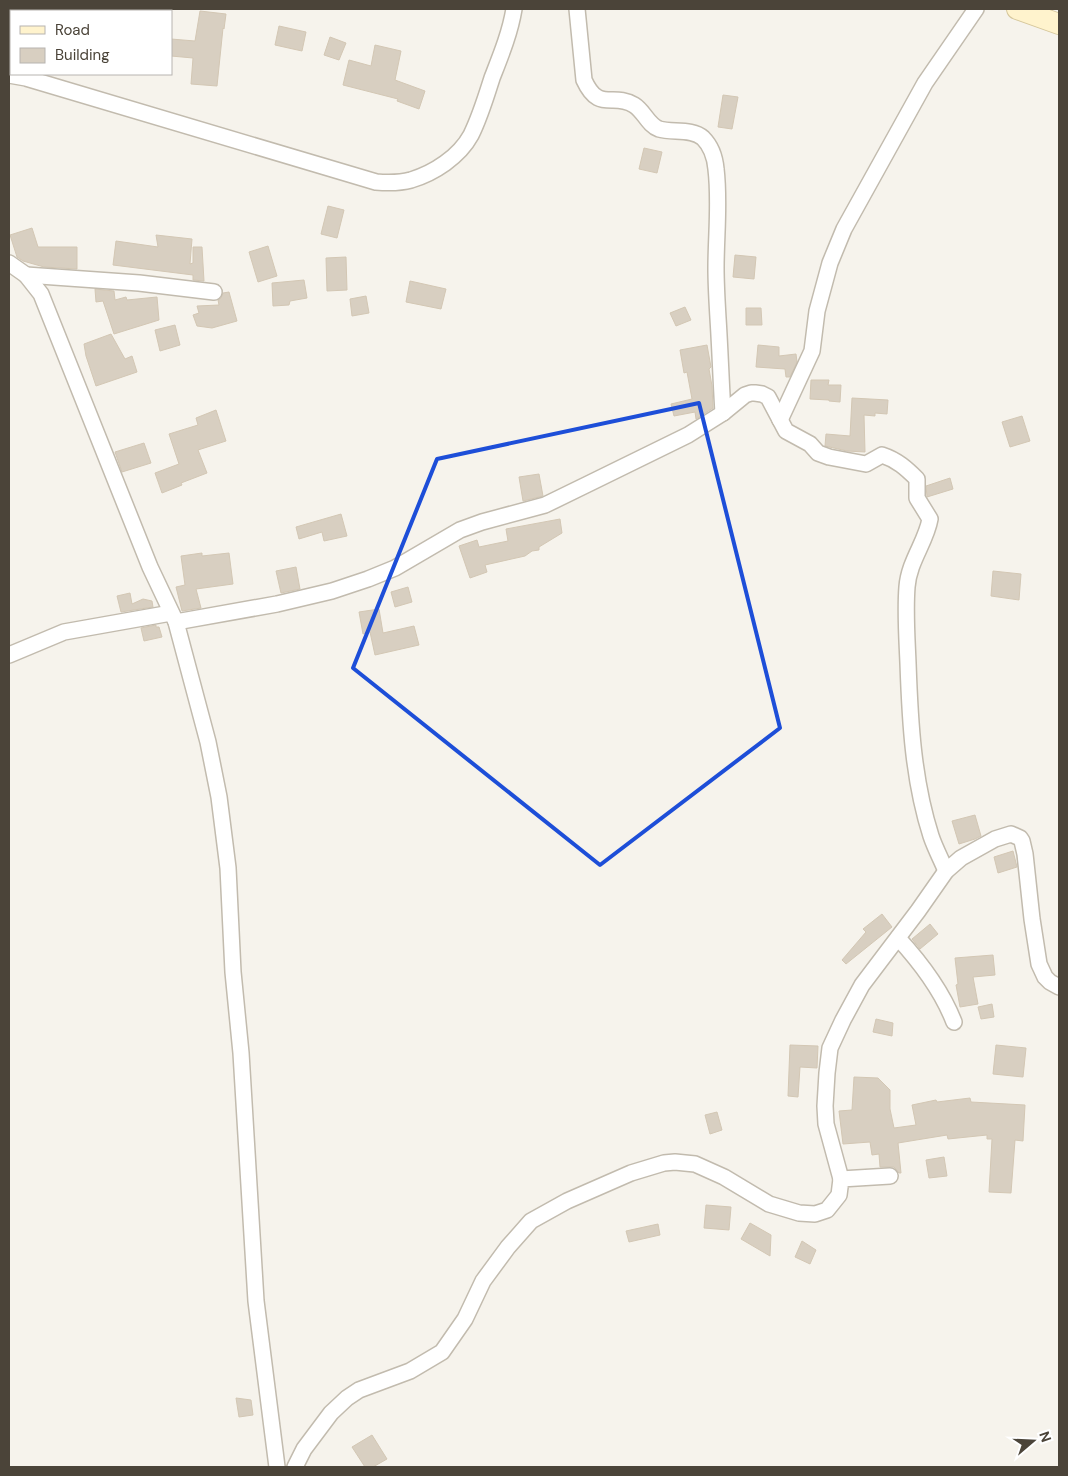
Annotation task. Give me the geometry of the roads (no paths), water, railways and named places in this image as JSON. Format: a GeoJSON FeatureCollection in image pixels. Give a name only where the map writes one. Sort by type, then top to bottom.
{"type":"FeatureCollection","features":[{"type":"Feature","properties":{"kind":"street"},"geometry":{"type":"LineString","coordinates":[[9,75],[26,78],[376,182],[393,183],[410,180],[432,171],[455,155],[470,137],[511,26],[514,9]]}},
{"type":"Feature","properties":{"kind":"street"},"geometry":{"type":"LineString","coordinates":[[577,9],[584,80],[594,96],[604,100],[622,101],[632,104],[658,128],[690,133],[702,137],[710,148],[716,170],[718,225],[716,269],[723,413]]}},
{"type":"Feature","properties":{"kind":"street"},"geometry":{"type":"LineString","coordinates":[[780,420],[812,351],[820,301],[830,264],[844,229],[925,83],[976,9]]}},
{"type":"Feature","properties":{"kind":"street"},"geometry":{"type":"LineString","coordinates":[[1017,9],[1053,18]]}},
{"type":"Feature","properties":{"kind":"street"},"geometry":{"type":"LineString","coordinates":[[9,263],[26,275],[41,294],[150,566],[173,617],[208,742],[219,797],[228,868],[233,972],[241,1053],[256,1301],[277,1467]]}},
{"type":"Feature","properties":{"kind":"street"},"geometry":{"type":"LineString","coordinates":[[26,275],[139,283],[214,292]]}},
{"type":"Feature","properties":{"kind":"street"},"geometry":{"type":"LineString","coordinates":[[9,656],[64,632],[277,604],[332,591],[368,579],[394,568],[460,530],[545,505],[688,435],[723,413],[744,396],[751,393],[762,394],[768,397],[786,431],[810,444],[818,453],[866,464],[882,455],[893,459],[905,467],[917,479],[917,498],[930,519],[914,558],[907,587],[911,726],[914,756],[931,837],[946,871]]}},
{"type":"Feature","properties":{"kind":"street"},"geometry":{"type":"LineString","coordinates":[[295,1467],[304,1449],[331,1413],[347,1398],[359,1390],[410,1371],[442,1352],[465,1319],[483,1282],[508,1247],[531,1221],[567,1201],[631,1173],[664,1163],[675,1162],[695,1164],[724,1177],[769,1204],[799,1213],[815,1214],[827,1210],[839,1195],[842,1179],[826,1124],[825,1106],[830,1048],[862,985],[946,871],[972,851],[995,839],[1011,834],[1022,841],[1039,964],[1050,982],[1059,987]]}},
{"type":"Feature","properties":{"kind":"street"},"geometry":{"type":"LineString","coordinates":[[898,938],[916,957],[942,996],[954,1022]]}},
{"type":"Feature","properties":{"kind":"street"},"geometry":{"type":"LineString","coordinates":[[842,1179],[890,1176]]}}]}
